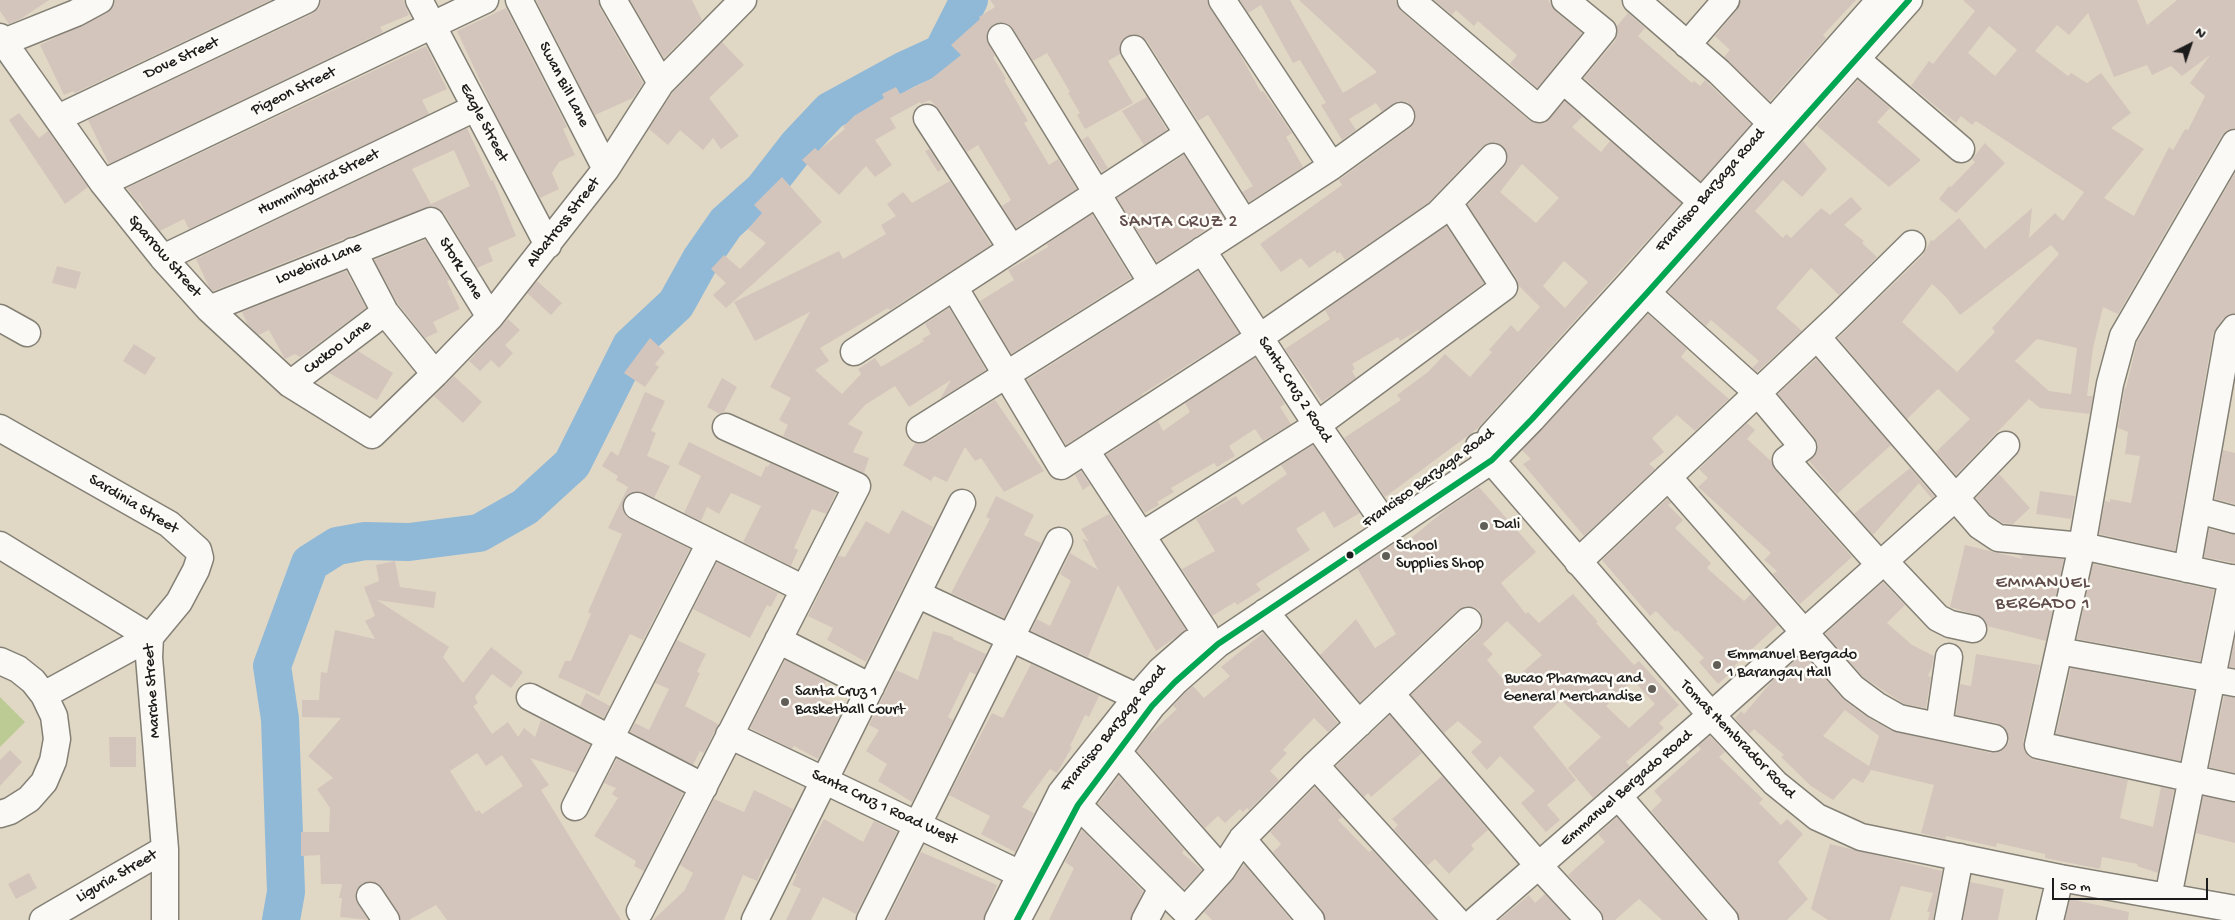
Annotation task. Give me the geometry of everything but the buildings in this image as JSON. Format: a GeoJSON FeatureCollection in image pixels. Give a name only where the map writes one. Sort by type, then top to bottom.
{"type":"FeatureCollection","features":[{"type":"Feature","properties":{"kind":"street"},"geometry":{"type":"LineString","coordinates":[[2,39],[71,7],[100,0]]}},
{"type":"Feature","properties":{"kind":"street","name":"Dove Street"},"geometry":{"type":"LineString","coordinates":[[58,118],[306,0]]}},
{"type":"Feature","properties":{"kind":"street","name":"Eagle Street"},"geometry":{"type":"LineString","coordinates":[[420,0],[548,245]]}},
{"type":"Feature","properties":{"kind":"street","name":"Pigeon Street"},"geometry":{"type":"LineString","coordinates":[[103,184],[486,0]]}},
{"type":"Feature","properties":{"kind":"street","name":"Swan Bill Lane"},"geometry":{"type":"LineString","coordinates":[[519,0],[606,169]]}},
{"type":"Feature","properties":{"kind":"street"},"geometry":{"type":"LineString","coordinates":[[613,0],[661,83]]}},
{"type":"Feature","properties":{"kind":"street","name":"Albatross Street"},"geometry":{"type":"LineString","coordinates":[[372,435],[435,374],[490,316],[548,245],[606,169],[661,83],[719,10],[743,0]]}},
{"type":"Feature","properties":{"kind":"street"},"geometry":{"type":"LineString","coordinates":[[1222,0],[1332,166]]}},
{"type":"Feature","properties":{"kind":"street"},"geometry":{"type":"LineString","coordinates":[[1411,0],[1539,109],[1603,31],[1579,5]]}},
{"type":"Feature","properties":{"kind":"street"},"geometry":{"type":"LineString","coordinates":[[1636,0],[1719,72],[1771,124]]}},
{"type":"Feature","properties":{"kind":"street"},"geometry":{"type":"LineString","coordinates":[[1687,45],[1726,0]]}},
{"type":"Feature","properties":{"kind":"street","name":"Francisco Barzaga Road"},"geometry":{"type":"LineString","coordinates":[[1486,453],[1499,428],[1880,0]]}},
{"type":"Feature","properties":{"kind":"street","name":"Francisco Barzaga Road"},"geometry":{"type":"LineString","coordinates":[[1017,920],[1029,878],[1061,793],[1160,671],[1205,632],[1384,522],[1486,453],[1532,419],[1909,0]]}},
{"type":"Feature","properties":{"kind":"street"},"geometry":{"type":"LineString","coordinates":[[1001,37],[1152,283]]}},
{"type":"Feature","properties":{"kind":"street","name":"Sparrow Street"},"geometry":{"type":"LineString","coordinates":[[2,39],[103,184],[163,258],[209,309],[290,384],[372,435]]}},
{"type":"Feature","properties":{"kind":"street"},"geometry":{"type":"LineString","coordinates":[[1134,49],[1244,222]]}},
{"type":"Feature","properties":{"kind":"street"},"geometry":{"type":"LineString","coordinates":[[1855,58],[1960,150]]}},
{"type":"Feature","properties":{"kind":"street"},"geometry":{"type":"LineString","coordinates":[[1563,80],[1701,202]]}},
{"type":"Feature","properties":{"kind":"street","name":"Hummingbird Street"},"geometry":{"type":"LineString","coordinates":[[163,258],[475,108]]}},
{"type":"Feature","properties":{"kind":"street"},"geometry":{"type":"LineString","coordinates":[[920,429],[1152,283],[1332,166],[1402,116]]}},
{"type":"Feature","properties":{"kind":"street"},"geometry":{"type":"LineString","coordinates":[[927,118],[1012,249]]}},
{"type":"Feature","properties":{"kind":"street"},"geometry":{"type":"LineString","coordinates":[[854,352],[1188,134]]}},
{"type":"Feature","properties":{"kind":"street"},"geometry":{"type":"LineString","coordinates":[[2235,143],[2123,336],[2110,384],[2082,546],[2038,745],[2235,788]]}},
{"type":"Feature","properties":{"kind":"street"},"geometry":{"type":"LineString","coordinates":[[954,287],[1061,466],[1260,338],[1438,214],[1493,157]]}},
{"type":"Feature","properties":{"kind":"street"},"geometry":{"type":"LineString","coordinates":[[1142,535],[1317,425],[1504,287],[1449,203]]}},
{"type":"Feature","properties":{"kind":"street","name":"Lovebird Lane"},"geometry":{"type":"LineString","coordinates":[[209,309],[430,221]]}},
{"type":"Feature","properties":{"kind":"street","name":"Stork Lane"},"geometry":{"type":"LineString","coordinates":[[430,221],[490,316]]}},
{"type":"Feature","properties":{"kind":"street"},"geometry":{"type":"LineString","coordinates":[[1578,562],[1817,337],[1912,244]]}},
{"type":"Feature","properties":{"kind":"street","name":"Santa Cruz 2 Road"},"geometry":{"type":"LineString","coordinates":[[1202,250],[1317,425],[1384,522]]}},
{"type":"Feature","properties":{"kind":"street"},"geometry":{"type":"LineString","coordinates":[[353,251],[385,312],[435,374]]}},
{"type":"Feature","properties":{"kind":"street"},"geometry":{"type":"LineString","coordinates":[[1647,293],[1758,393],[1803,447],[1786,460],[1882,563],[1938,618],[1950,624],[1973,629]]}},
{"type":"Feature","properties":{"kind":"street","name":"Cuckoo Lane"},"geometry":{"type":"LineString","coordinates":[[290,384],[385,312]]}},
{"type":"Feature","properties":{"kind":"street"},"geometry":{"type":"LineString","coordinates":[[0,318],[27,334]]}},
{"type":"Feature","properties":{"kind":"street"},"geometry":{"type":"LineString","coordinates":[[2187,569],[2228,338],[2235,328]]}},
{"type":"Feature","properties":{"kind":"street"},"geometry":{"type":"LineString","coordinates":[[1817,337],[1980,526],[1998,538],[2082,546],[2234,579],[2224,681],[2192,780],[2168,897]]}},
{"type":"Feature","properties":{"kind":"street","name":"Sardinia Street"},"geometry":{"type":"LineString","coordinates":[[0,428],[169,524],[198,550],[200,558],[196,570],[179,602],[150,637],[44,695]]}},
{"type":"Feature","properties":{"kind":"street"},"geometry":{"type":"LineString","coordinates":[[640,911],[856,486],[726,428]]}},
{"type":"Feature","properties":{"kind":"street","name":"Emmanuel Bergado Road"},"geometry":{"type":"LineString","coordinates":[[1476,920],[1711,715],[1956,497],[2006,445]]}},
{"type":"Feature","properties":{"kind":"street"},"geometry":{"type":"LineString","coordinates":[[1086,451],[1205,632]]}},
{"type":"Feature","properties":{"kind":"street","name":"Tomas Hembrador Road"},"geometry":{"type":"LineString","coordinates":[[1486,453],[1711,715],[1775,783],[1806,811],[1823,821],[1861,837],[2060,878],[2235,910]]}},
{"type":"Feature","properties":{"kind":"street"},"geometry":{"type":"LineString","coordinates":[[1668,477],[1852,688],[1899,718],[1994,738]]}},
{"type":"Feature","properties":{"kind":"street"},"geometry":{"type":"LineString","coordinates":[[755,920],[962,503]]}},
{"type":"Feature","properties":{"kind":"street"},"geometry":{"type":"LineString","coordinates":[[637,506],[804,589]]}},
{"type":"Feature","properties":{"kind":"street"},"geometry":{"type":"LineString","coordinates":[[2198,510],[2235,520]]}},
{"type":"Feature","properties":{"kind":"street","name":"Francisco Barzaga Road"},"geometry":{"type":"LineString","coordinates":[[998,920],[1078,805],[1152,706],[1188,670],[1218,644],[1265,612],[1384,522]]}},
{"type":"Feature","properties":{"kind":"street"},"geometry":{"type":"LineString","coordinates":[[870,920],[1059,541]]}},
{"type":"Feature","properties":{"kind":"street"},"geometry":{"type":"LineString","coordinates":[[575,807],[710,543]]}},
{"type":"Feature","properties":{"kind":"street","name":"Marche Street"},"geometry":{"type":"LineString","coordinates":[[0,545],[150,637],[149,657],[164,849],[165,920]]}},
{"type":"Feature","properties":{"kind":"street"},"geometry":{"type":"LineString","coordinates":[[917,594],[1137,697]]}},
{"type":"Feature","properties":{"kind":"street"},"geometry":{"type":"LineString","coordinates":[[1265,612],[1359,724]]}},
{"type":"Feature","properties":{"kind":"street"},"geometry":{"type":"LineString","coordinates":[[1078,805],[1185,911],[1222,870],[1242,839],[1315,765],[1468,621]]}},
{"type":"Feature","properties":{"kind":"street"},"geometry":{"type":"LineString","coordinates":[[778,640],[871,687]]}},
{"type":"Feature","properties":{"kind":"street"},"geometry":{"type":"LineString","coordinates":[[2059,651],[2224,681]]}},
{"type":"Feature","properties":{"kind":"street"},"geometry":{"type":"LineString","coordinates":[[1939,726],[1949,657]]}},
{"type":"Feature","properties":{"kind":"street"},"geometry":{"type":"LineString","coordinates":[[0,661],[18,669],[33,680],[44,695],[54,716],[57,739],[53,761],[44,782],[29,799],[10,811],[0,814]]}},
{"type":"Feature","properties":{"kind":"street"},"geometry":{"type":"LineString","coordinates":[[1391,694],[1538,865],[1589,920]]}},
{"type":"Feature","properties":{"kind":"street"},"geometry":{"type":"LineString","coordinates":[[530,697],[704,786]]}},
{"type":"Feature","properties":{"kind":"street","name":"Santa Cruz 1 Road West"},"geometry":{"type":"LineString","coordinates":[[730,735],[1029,878]]}},
{"type":"Feature","properties":{"kind":"street"},"geometry":{"type":"LineString","coordinates":[[1117,751],[1222,870]]}},
{"type":"Feature","properties":{"kind":"street"},"geometry":{"type":"LineString","coordinates":[[1315,765],[1456,920]]}},
{"type":"Feature","properties":{"kind":"street"},"geometry":{"type":"LineString","coordinates":[[1618,796],[1725,920]]}},
{"type":"Feature","properties":{"kind":"street"},"geometry":{"type":"LineString","coordinates":[[1242,839],[1311,920]]}},
{"type":"Feature","properties":{"kind":"street","name":"Liguria Street"},"geometry":{"type":"LineString","coordinates":[[43,920],[164,849]]}},
{"type":"Feature","properties":{"kind":"street"},"geometry":{"type":"LineString","coordinates":[[1948,920],[1960,857]]}},
{"type":"Feature","properties":{"kind":"street"},"geometry":{"type":"LineString","coordinates":[[2050,920],[2060,878]]}},
{"type":"Feature","properties":{"kind":"street"},"geometry":{"type":"LineString","coordinates":[[1145,920],[1162,888]]}},
{"type":"Feature","properties":{"kind":"street"},"geometry":{"type":"LineString","coordinates":[[370,896],[386,920]]}},
{"type":"Feature","properties":{"kind":"green space"},"geometry":{"type":"Polygon","coordinates":[[[0,697],[25,722],[0,747],[0,697]]]}},
{"type":"Feature","properties":{"kind":"waterway"},"geometry":{"type":"LineString","coordinates":[[281,920],[286,892],[280,719],[272,666],[310,563],[337,546],[365,541],[409,542],[479,533],[525,507],[572,464],[631,346],[676,304],[701,259],[726,223],[763,190],[798,145],[830,111],[905,70],[942,53],[969,0]]}},
{"type":"Feature","properties":{"kind":"transit line"},"geometry":{"type":"LineString","coordinates":[[1017,920],[1078,805],[1152,706],[1175,682],[1218,644],[1492,460],[1647,293],[1909,0]]}},
{"type":"Feature","properties":{"kind":"place","name":"Dali"},"geometry":{"type":"Point","coordinates":[1484,526]}},
{"type":"Feature","properties":{"kind":"place","name":"School Supplies Shop"},"geometry":{"type":"Point","coordinates":[1386,556]}},
{"type":"Feature","properties":{"kind":"place","name":"Emmanuel Bergado 1 Barangay Hall"},"geometry":{"type":"Point","coordinates":[1717,665]}},
{"type":"Feature","properties":{"kind":"place","name":"Bucao Pharmacy and General Merchandise"},"geometry":{"type":"Point","coordinates":[1652,689]}},
{"type":"Feature","properties":{"kind":"place","name":"Santa Cruz 1 Basketball Court"},"geometry":{"type":"Point","coordinates":[785,702]}},
{"type":"Feature","properties":{"kind":"district","name":"SANTA CRUZ 2"},"geometry":{"type":"Point","coordinates":[1179,223]}},
{"type":"Feature","properties":{"kind":"district","name":"EMMANUEL BERGADO 1"},"geometry":{"type":"Point","coordinates":[2043,594]}}]}
